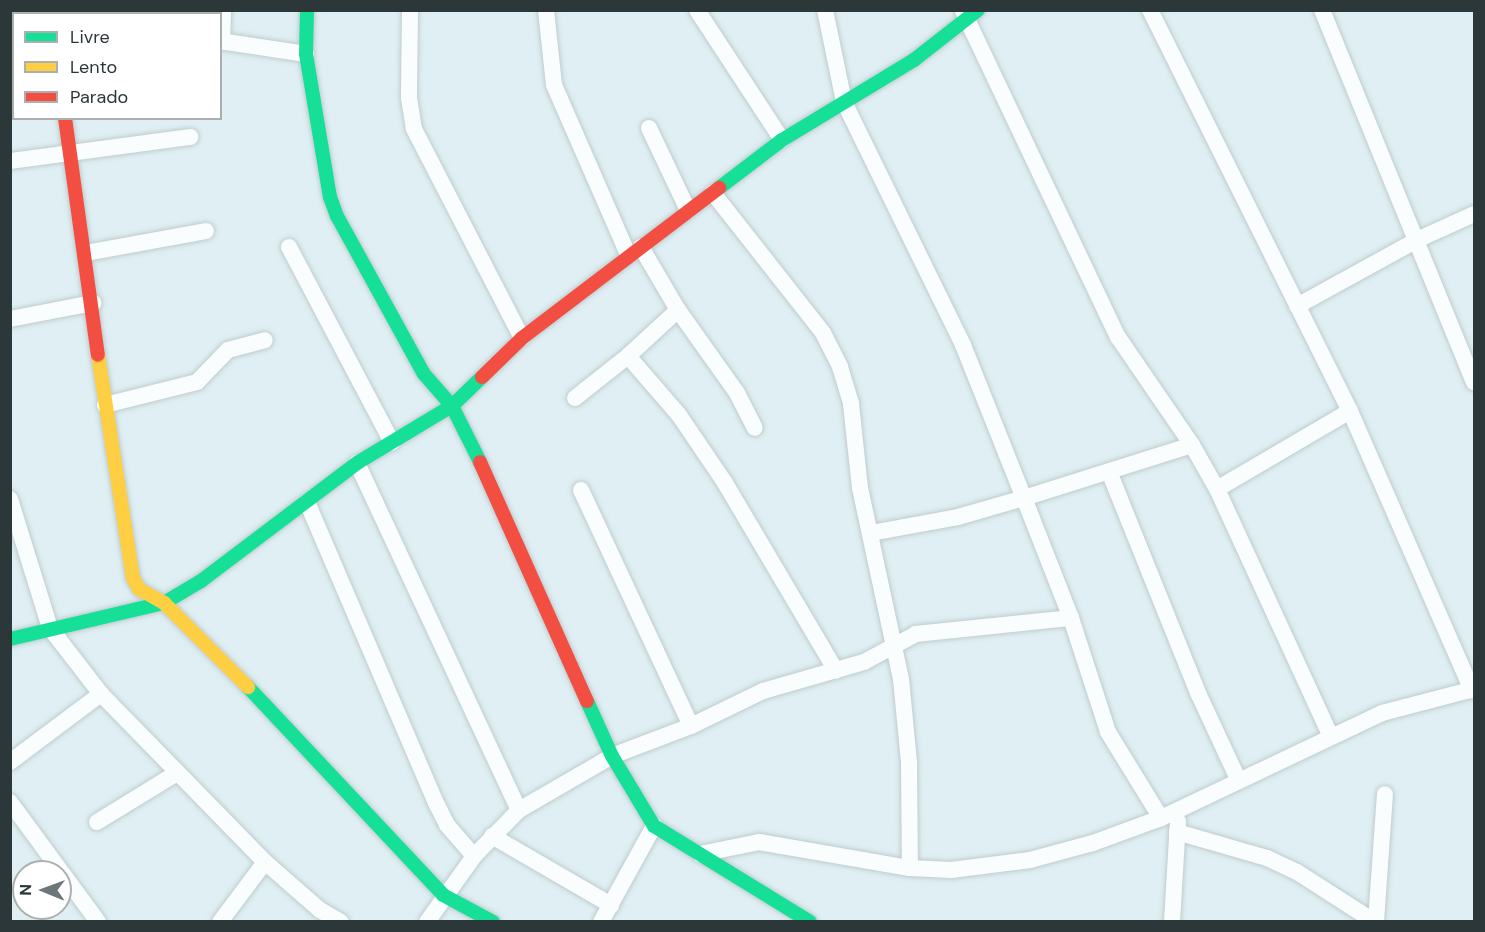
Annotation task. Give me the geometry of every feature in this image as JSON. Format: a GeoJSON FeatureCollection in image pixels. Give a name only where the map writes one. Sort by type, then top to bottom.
{"type":"FeatureCollection","features":[{"type":"Feature","properties":{"kind":"street"},"geometry":{"type":"LineString","coordinates":[[222,26],[223,10]]}},
{"type":"Feature","properties":{"kind":"street"},"geometry":{"type":"LineString","coordinates":[[307,10],[306,54],[328,188],[337,216],[424,374],[452,406],[612,756],[654,826],[810,921]]}},
{"type":"Feature","properties":{"kind":"street"},"geometry":{"type":"LineString","coordinates":[[410,10],[409,98],[414,129],[522,338]]}},
{"type":"Feature","properties":{"kind":"street"},"geometry":{"type":"LineString","coordinates":[[546,10],[554,85],[634,251],[737,393],[755,428]]}},
{"type":"Feature","properties":{"kind":"street"},"geometry":{"type":"LineString","coordinates":[[697,10],[782,140]]}},
{"type":"Feature","properties":{"kind":"street"},"geometry":{"type":"LineString","coordinates":[[825,10],[844,102],[963,345],[1071,618],[1108,732],[1161,818]]}},
{"type":"Feature","properties":{"kind":"street"},"geometry":{"type":"LineString","coordinates":[[700,854],[759,842],[910,868],[951,870],[1030,860],[1093,843],[1161,818],[1329,735],[1382,713],[1473,689],[1350,411],[1150,10]]}},
{"type":"Feature","properties":{"kind":"street"},"geometry":{"type":"LineString","coordinates":[[1322,10],[1419,239],[1474,382]]}},
{"type":"Feature","properties":{"kind":"street"},"geometry":{"type":"LineString","coordinates":[[10,639],[164,603],[201,581],[357,464],[452,406],[522,338],[782,140],[914,60],[969,14],[1118,338],[1192,445],[1217,489],[1329,735]]}},
{"type":"Feature","properties":{"kind":"street"},"geometry":{"type":"LineString","coordinates":[[222,41],[306,54]]}},
{"type":"Feature","properties":{"kind":"street"},"geometry":{"type":"LineString","coordinates":[[66,120],[69,153],[93,303],[105,405],[133,578],[139,589],[164,603],[443,895],[493,921]]}},
{"type":"Feature","properties":{"kind":"street"},"geometry":{"type":"LineString","coordinates":[[649,128],[688,210]]}},
{"type":"Feature","properties":{"kind":"street"},"geometry":{"type":"LineString","coordinates":[[10,161],[190,137]]}},
{"type":"Feature","properties":{"kind":"street"},"geometry":{"type":"LineString","coordinates":[[713,193],[823,333],[840,367],[851,404],[860,488],[895,642],[909,762],[910,868]]}},
{"type":"Feature","properties":{"kind":"street"},"geometry":{"type":"LineString","coordinates":[[1297,306],[1419,239],[1474,214]]}},
{"type":"Feature","properties":{"kind":"street"},"geometry":{"type":"LineString","coordinates":[[86,253],[206,231]]}},
{"type":"Feature","properties":{"kind":"street"},"geometry":{"type":"LineString","coordinates":[[289,247],[392,442]]}},
{"type":"Feature","properties":{"kind":"street"},"geometry":{"type":"LineString","coordinates":[[10,319],[93,303]]}},
{"type":"Feature","properties":{"kind":"street"},"geometry":{"type":"LineString","coordinates":[[575,398],[628,356],[678,310]]}},
{"type":"Feature","properties":{"kind":"street"},"geometry":{"type":"LineString","coordinates":[[105,405],[197,382],[228,350],[265,340]]}},
{"type":"Feature","properties":{"kind":"street"},"geometry":{"type":"LineString","coordinates":[[628,356],[679,415],[726,483],[837,671]]}},
{"type":"Feature","properties":{"kind":"street"},"geometry":{"type":"LineString","coordinates":[[1217,489],[1350,411]]}},
{"type":"Feature","properties":{"kind":"street"},"geometry":{"type":"LineString","coordinates":[[871,533],[958,517],[1110,474],[1192,445]]}},
{"type":"Feature","properties":{"kind":"street"},"geometry":{"type":"LineString","coordinates":[[357,464],[519,810]]}},
{"type":"Feature","properties":{"kind":"street"},"geometry":{"type":"LineString","coordinates":[[1110,474],[1199,695],[1238,779]]}},
{"type":"Feature","properties":{"kind":"street"},"geometry":{"type":"LineString","coordinates":[[581,489],[691,726]]}},
{"type":"Feature","properties":{"kind":"street"},"geometry":{"type":"LineString","coordinates":[[10,499],[50,628],[101,694],[316,916],[341,921]]}},
{"type":"Feature","properties":{"kind":"street"},"geometry":{"type":"LineString","coordinates":[[307,502],[436,803],[447,825],[474,856]]}},
{"type":"Feature","properties":{"kind":"street"},"geometry":{"type":"LineString","coordinates":[[427,921],[443,895],[474,856],[519,810],[612,756],[691,726],[763,691],[864,662],[895,642],[926,631],[1071,618]]}},
{"type":"Feature","properties":{"kind":"street"},"geometry":{"type":"LineString","coordinates":[[10,762],[101,694]]}},
{"type":"Feature","properties":{"kind":"street"},"geometry":{"type":"LineString","coordinates":[[97,822],[177,773]]}},
{"type":"Feature","properties":{"kind":"street"},"geometry":{"type":"LineString","coordinates":[[1178,832],[1277,863],[1375,921],[1385,794]]}},
{"type":"Feature","properties":{"kind":"street"},"geometry":{"type":"LineString","coordinates":[[10,802],[98,921]]}},
{"type":"Feature","properties":{"kind":"street"},"geometry":{"type":"LineString","coordinates":[[1172,921],[1180,808]]}},
{"type":"Feature","properties":{"kind":"street"},"geometry":{"type":"LineString","coordinates":[[601,921],[654,826]]}},
{"type":"Feature","properties":{"kind":"street"},"geometry":{"type":"LineString","coordinates":[[492,836],[611,905]]}},
{"type":"Feature","properties":{"kind":"street"},"geometry":{"type":"LineString","coordinates":[[220,921],[265,862]]}},
{"type":"Feature","properties":{"kind":"traffic: fast"},"geometry":{"type":"LineString","coordinates":[[307,10],[306,54],[330,197],[337,216],[424,374],[452,406],[480,462]]}},
{"type":"Feature","properties":{"kind":"traffic: fast"},"geometry":{"type":"LineString","coordinates":[[719,188],[782,140],[914,60],[978,10]]}},
{"type":"Feature","properties":{"kind":"traffic: fast"},"geometry":{"type":"LineString","coordinates":[[10,639],[164,603],[201,581],[357,463],[452,406],[482,377]]}},
{"type":"Feature","properties":{"kind":"traffic: fast"},"geometry":{"type":"LineString","coordinates":[[248,687],[443,895],[493,922]]}},
{"type":"Feature","properties":{"kind":"traffic: fast"},"geometry":{"type":"LineString","coordinates":[[587,701],[612,756],[654,826],[810,922]]}},
{"type":"Feature","properties":{"kind":"traffic: slow"},"geometry":{"type":"LineString","coordinates":[[98,355],[133,578],[139,589],[164,603],[248,687]]}},
{"type":"Feature","properties":{"kind":"traffic: jam"},"geometry":{"type":"LineString","coordinates":[[65,120],[98,355]]}},
{"type":"Feature","properties":{"kind":"traffic: jam"},"geometry":{"type":"LineString","coordinates":[[482,377],[522,338],[719,188]]}},
{"type":"Feature","properties":{"kind":"traffic: jam"},"geometry":{"type":"LineString","coordinates":[[480,462],[587,701]]}}]}
